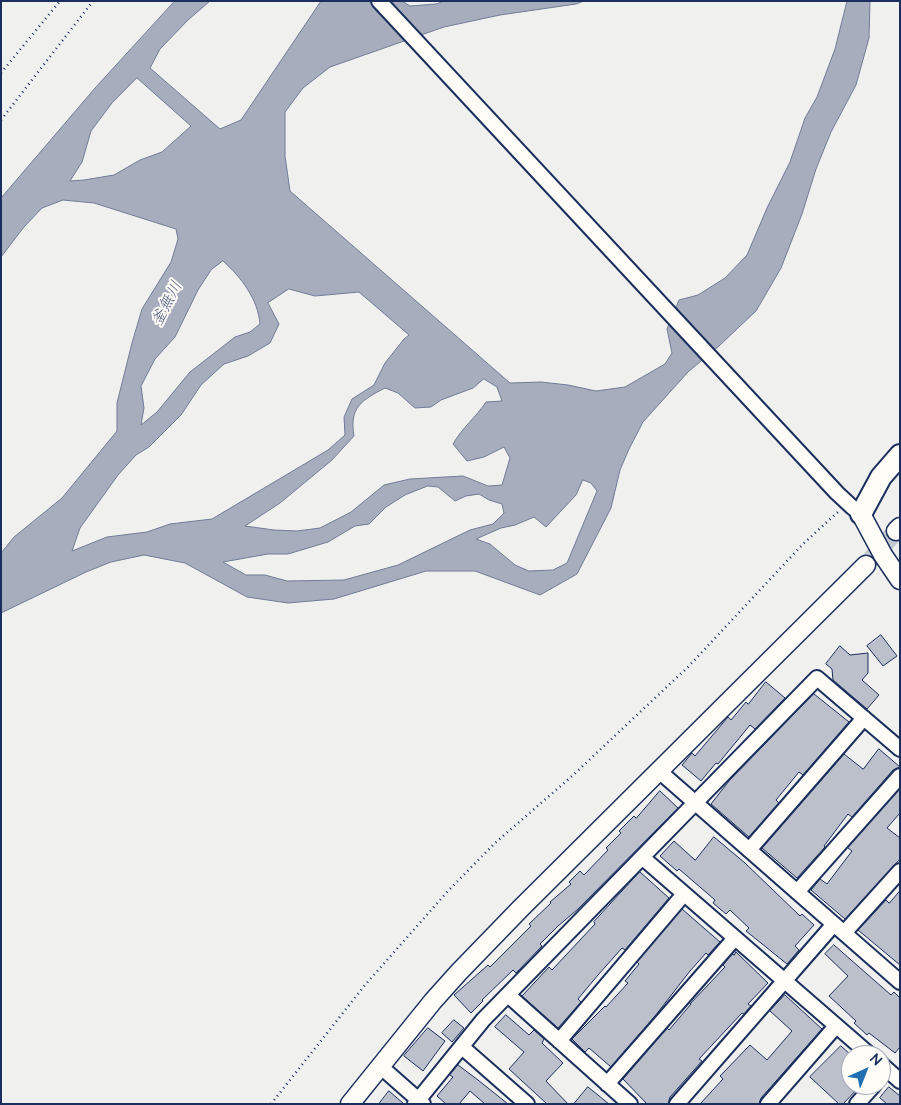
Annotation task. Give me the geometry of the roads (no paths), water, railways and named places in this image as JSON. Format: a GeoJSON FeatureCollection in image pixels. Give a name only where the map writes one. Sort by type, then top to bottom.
{"type":"FeatureCollection","features":[{"type":"Feature","properties":{"kind":"main road"},"geometry":{"type":"LineString","coordinates":[[849,504],[881,477],[900,455]]}},
{"type":"Feature","properties":{"kind":"street"},"geometry":{"type":"LineString","coordinates":[[379,1],[849,504],[900,580]]}},
{"type":"Feature","properties":{"kind":"street"},"geometry":{"type":"LineString","coordinates":[[350,1104],[460,972],[658,771],[866,565]]}},
{"type":"Feature","properties":{"kind":"street"},"geometry":{"type":"LineString","coordinates":[[380,1066],[419,1102],[484,1020],[816,678],[900,749]]}},
{"type":"Feature","properties":{"kind":"street"},"geometry":{"type":"LineString","coordinates":[[749,850],[864,718]]}},
{"type":"Feature","properties":{"kind":"street"},"geometry":{"type":"LineString","coordinates":[[658,771],[839,929],[899,978]]}},
{"type":"Feature","properties":{"kind":"street"},"geometry":{"type":"LineString","coordinates":[[797,892],[900,776]]}},
{"type":"Feature","properties":{"kind":"street"},"geometry":{"type":"LineString","coordinates":[[643,858],[858,1045]]}},
{"type":"Feature","properties":{"kind":"street"},"geometry":{"type":"LineString","coordinates":[[677,1104],[784,981],[900,871]]}},
{"type":"Feature","properties":{"kind":"street"},"geometry":{"type":"LineString","coordinates":[[559,1041],[684,894]]}},
{"type":"Feature","properties":{"kind":"street"},"geometry":{"type":"LineString","coordinates":[[607,1084],[735,938]]}},
{"type":"Feature","properties":{"kind":"street"},"geometry":{"type":"LineString","coordinates":[[508,995],[630,1104]]}},
{"type":"Feature","properties":{"kind":"street"},"geometry":{"type":"LineString","coordinates":[[768,1104],[836,1026]]}},
{"type":"Feature","properties":{"kind":"street"},"geometry":{"type":"LineString","coordinates":[[462,1047],[527,1104]]}},
{"type":"Feature","properties":{"kind":"water","name":"釜無川"},"geometry":{"type":"Polygon","coordinates":[[[175,1],[210,1],[188,20],[160,49],[150,68],[220,129],[241,120],[321,1],[402,1],[410,6],[436,4],[444,1],[584,1],[576,4],[500,15],[444,27],[330,67],[303,88],[285,112],[285,156],[290,191],[510,383],[541,382],[596,391],[625,387],[665,364],[672,353],[667,329],[679,300],[698,295],[725,278],[747,255],[767,208],[790,162],[805,118],[817,97],[835,49],[847,1],[870,1],[869,38],[856,85],[831,132],[781,268],[756,311],[688,372],[643,422],[620,470],[611,508],[577,574],[540,595],[475,571],[426,571],[334,599],[288,603],[247,597],[185,563],[144,555],[111,562],[86,572],[1,613],[1,553],[14,537],[62,498],[117,431],[117,403],[142,309],[171,262],[178,239],[176,229],[94,203],[63,200],[42,208],[24,227],[1,257],[1,198],[96,87],[175,1]],[[137,78],[112,103],[91,131],[82,162],[70,181],[114,175],[140,160],[162,152],[191,126],[137,78]],[[223,261],[211,270],[198,290],[175,337],[155,359],[141,386],[144,408],[141,425],[157,412],[190,372],[235,337],[250,332],[260,324],[256,306],[248,289],[223,261]],[[289,289],[268,303],[279,324],[270,343],[248,356],[224,364],[201,385],[181,415],[149,447],[136,455],[118,475],[80,528],[72,551],[107,537],[147,532],[170,524],[212,519],[328,450],[345,435],[344,417],[352,399],[374,385],[385,363],[409,335],[359,292],[315,296],[289,289]],[[484,379],[473,388],[441,400],[431,407],[415,408],[398,393],[385,388],[370,396],[356,411],[353,426],[354,436],[332,460],[280,503],[245,526],[297,531],[320,528],[351,512],[384,485],[410,479],[463,476],[488,486],[502,485],[510,458],[504,447],[484,457],[467,461],[453,444],[486,402],[502,401],[497,387],[484,379]],[[583,480],[576,495],[546,527],[534,517],[476,539],[490,544],[515,565],[529,571],[553,570],[567,563],[597,491],[591,483],[583,480]],[[428,486],[405,495],[386,507],[369,524],[355,526],[328,542],[288,554],[268,554],[223,562],[246,575],[265,575],[287,581],[344,580],[398,565],[470,530],[493,524],[504,513],[502,504],[489,500],[479,494],[466,496],[455,501],[438,487],[428,486]]]}},
{"type":"Feature","properties":{"kind":"tunnel"},"geometry":{"type":"LineString","coordinates":[[866,565],[896,531]]}}]}
